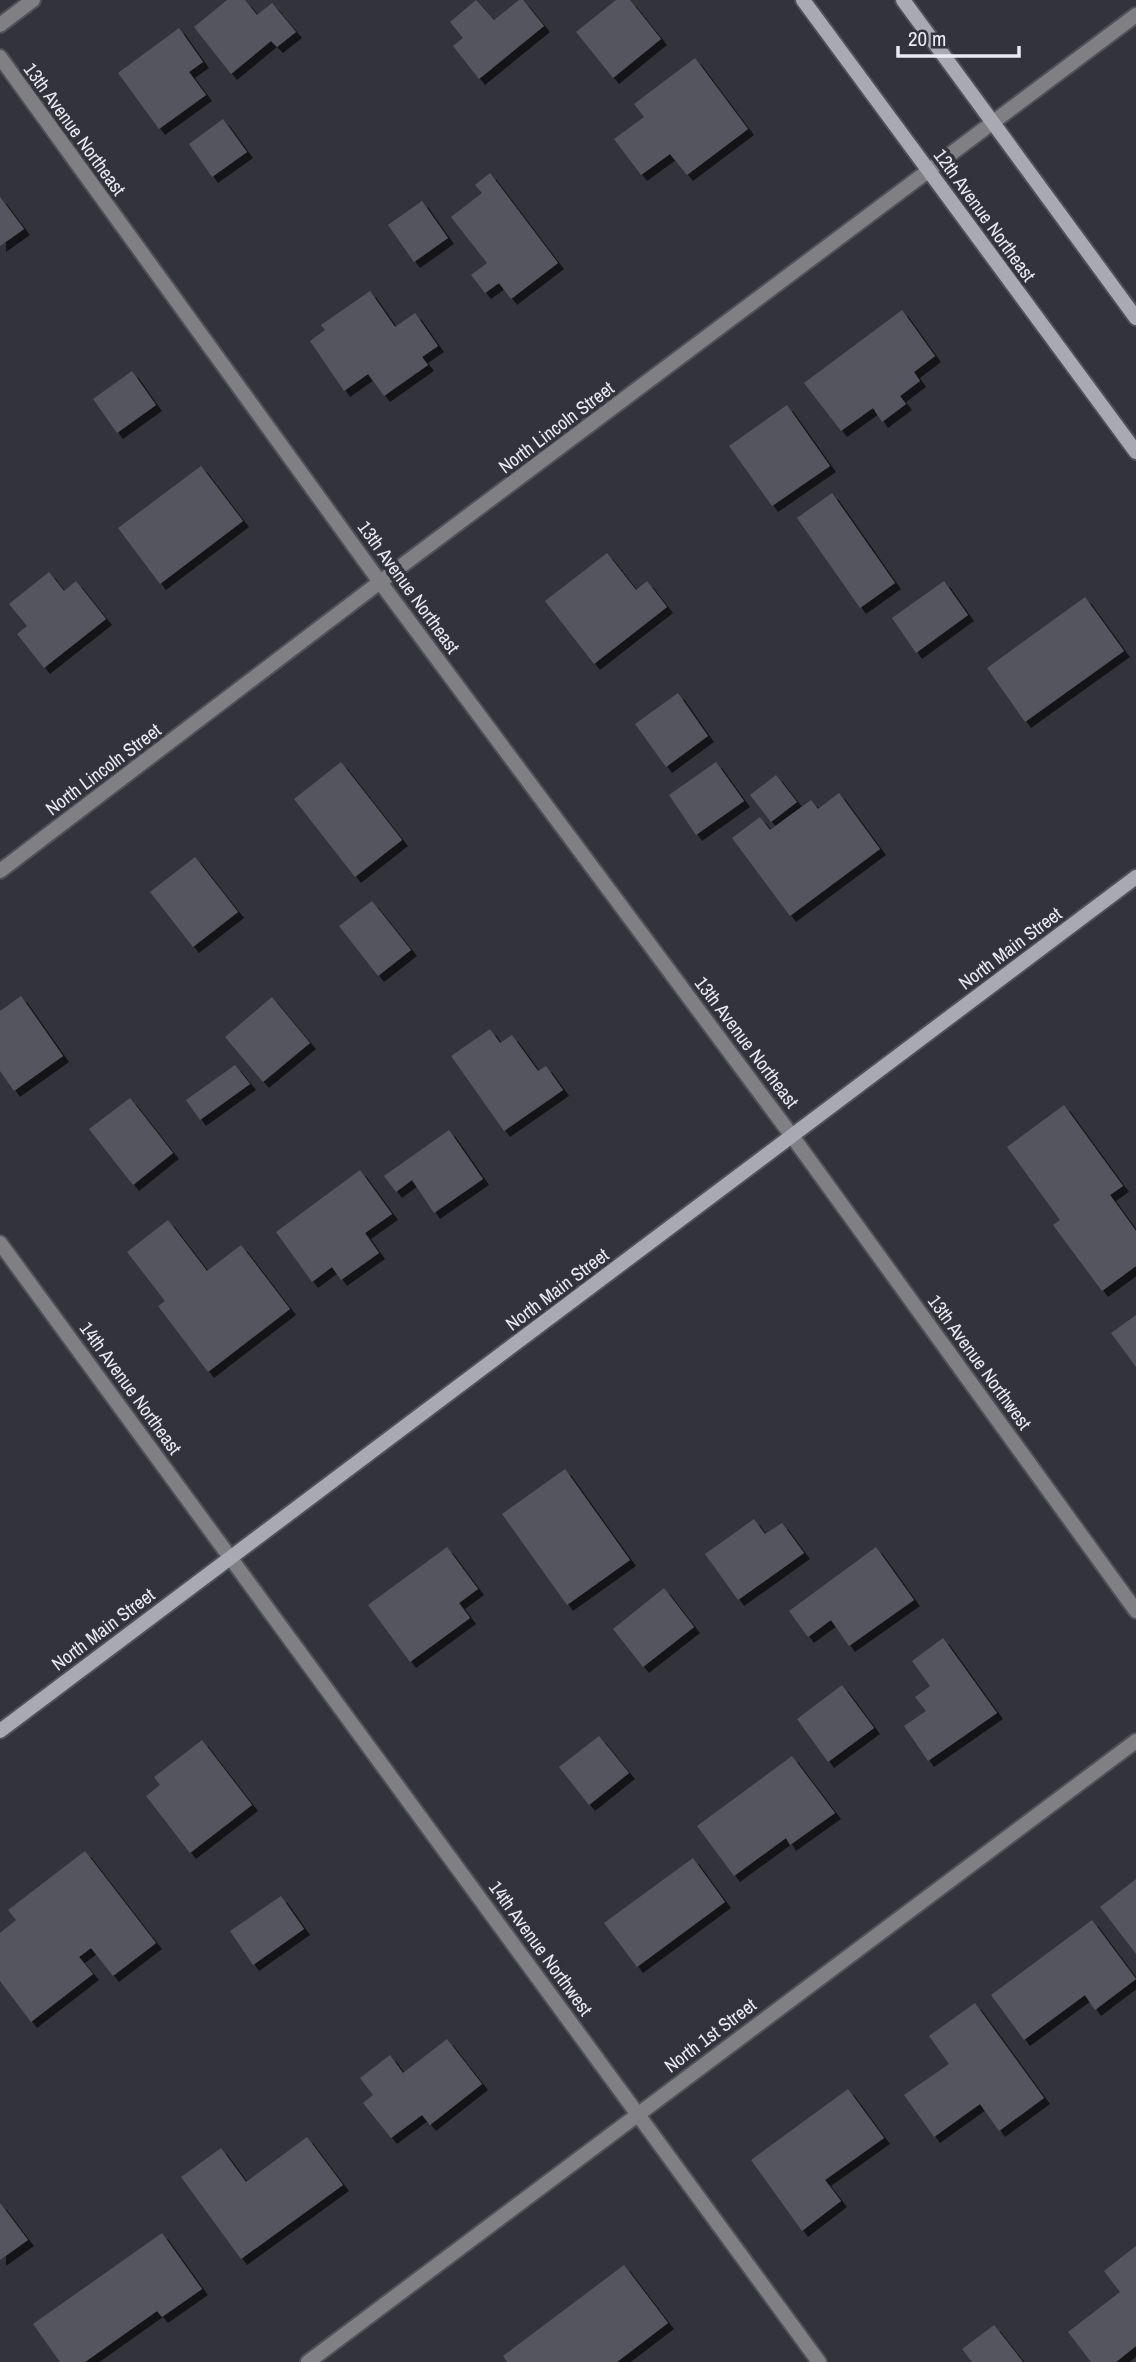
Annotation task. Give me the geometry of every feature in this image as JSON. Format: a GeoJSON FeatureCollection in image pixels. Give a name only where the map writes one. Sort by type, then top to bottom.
{"type":"FeatureCollection","features":[{"type":"Feature","properties":{"kind":"street"},"geometry":{"type":"LineString","coordinates":[[0,25],[33,0]]}},
{"type":"Feature","properties":{"kind":"street","name":"12th Avenue Northeast"},"geometry":{"type":"LineString","coordinates":[[803,0],[1136,452]]}},
{"type":"Feature","properties":{"kind":"street"},"geometry":{"type":"LineString","coordinates":[[903,0],[1136,318]]}},
{"type":"Feature","properties":{"kind":"street","name":"North Lincoln Street"},"geometry":{"type":"LineString","coordinates":[[0,871],[380,582],[1136,15]]}},
{"type":"Feature","properties":{"kind":"street","name":"13th Avenue Northeast"},"geometry":{"type":"LineString","coordinates":[[0,57],[380,582],[792,1136]]}},
{"type":"Feature","properties":{"kind":"street","name":"North Main Street"},"geometry":{"type":"LineString","coordinates":[[0,1731],[1136,877]]}},
{"type":"Feature","properties":{"kind":"street","name":"13th Avenue Northwest"},"geometry":{"type":"LineString","coordinates":[[792,1136],[1136,1611]]}},
{"type":"Feature","properties":{"kind":"street","name":"14th Avenue Northeast"},"geometry":{"type":"LineString","coordinates":[[0,1243],[232,1556]]}},
{"type":"Feature","properties":{"kind":"street","name":"14th Avenue Northwest"},"geometry":{"type":"LineString","coordinates":[[232,1556],[819,2362]]}},
{"type":"Feature","properties":{"kind":"street","name":"North 1st Street"},"geometry":{"type":"LineString","coordinates":[[307,2362],[1136,1741]]}},
{"type":"Feature","properties":{"kind":"building"},"geometry":{"type":"Polygon","coordinates":[[[227,0],[245,0],[257,15],[272,3],[296,32],[277,47],[271,41],[231,74],[194,27],[227,0]]]}},
{"type":"Feature","properties":{"kind":"building"},"geometry":{"type":"Polygon","coordinates":[[[476,0],[494,20],[519,0],[523,0],[544,26],[479,79],[453,46],[463,38],[450,22],[476,0]]]}},
{"type":"Feature","properties":{"kind":"building"},"geometry":{"type":"Polygon","coordinates":[[[616,0],[630,0],[661,39],[613,78],[576,32],[616,0]]]}},
{"type":"Feature","properties":{"kind":"building"},"geometry":{"type":"Polygon","coordinates":[[[179,28],[203,62],[189,72],[206,95],[159,129],[118,73],[179,28]]]}},
{"type":"Feature","properties":{"kind":"building"},"geometry":{"type":"Polygon","coordinates":[[[695,58],[748,129],[687,175],[670,154],[641,175],[614,139],[644,117],[634,104],[695,58]]]}},
{"type":"Feature","properties":{"kind":"building"},"geometry":{"type":"Polygon","coordinates":[[[223,119],[247,152],[212,177],[189,144],[223,119]]]}},
{"type":"Feature","properties":{"kind":"building"},"geometry":{"type":"Polygon","coordinates":[[[490,173],[558,263],[511,299],[499,283],[485,293],[471,275],[487,263],[451,217],[482,193],[475,185],[490,173]]]}},
{"type":"Feature","properties":{"kind":"building"},"geometry":{"type":"Polygon","coordinates":[[[0,197],[24,229],[0,246],[0,197]]]}},
{"type":"Feature","properties":{"kind":"building"},"geometry":{"type":"Polygon","coordinates":[[[422,201],[448,238],[414,262],[388,225],[422,201]]]}},
{"type":"Feature","properties":{"kind":"building"},"geometry":{"type":"Polygon","coordinates":[[[370,291],[395,327],[415,313],[438,346],[422,357],[428,365],[384,396],[368,374],[344,391],[310,341],[325,330],[321,325],[370,291]]]}},
{"type":"Feature","properties":{"kind":"building"},"geometry":{"type":"Polygon","coordinates":[[[902,310],[935,356],[914,372],[920,381],[900,396],[906,404],[882,422],[873,408],[841,431],[804,383],[902,310]]]}},
{"type":"Feature","properties":{"kind":"building"},"geometry":{"type":"Polygon","coordinates":[[[132,371],[156,405],[117,433],[93,399],[132,371]]]}},
{"type":"Feature","properties":{"kind":"building"},"geometry":{"type":"Polygon","coordinates":[[[787,405],[830,466],[772,506],[729,446],[787,405]]]}},
{"type":"Feature","properties":{"kind":"building"},"geometry":{"type":"Polygon","coordinates":[[[201,466],[243,521],[160,584],[118,528],[201,466]]]}},
{"type":"Feature","properties":{"kind":"building"},"geometry":{"type":"Polygon","coordinates":[[[832,493],[895,583],[860,608],[797,518],[832,493]]]}},
{"type":"Feature","properties":{"kind":"building"},"geometry":{"type":"Polygon","coordinates":[[[607,553],[636,590],[647,581],[667,607],[594,664],[545,601],[607,553]]]}},
{"type":"Feature","properties":{"kind":"building"},"geometry":{"type":"Polygon","coordinates":[[[49,572],[64,591],[76,581],[106,619],[44,668],[17,634],[27,626],[9,604],[49,572]]]}},
{"type":"Feature","properties":{"kind":"building"},"geometry":{"type":"Polygon","coordinates":[[[944,581],[968,615],[916,653],[892,618],[944,581]]]}},
{"type":"Feature","properties":{"kind":"building"},"geometry":{"type":"Polygon","coordinates":[[[1085,597],[1124,651],[1025,722],[987,668],[1085,597]]]}},
{"type":"Feature","properties":{"kind":"building"},"geometry":{"type":"Polygon","coordinates":[[[678,693],[708,736],[666,767],[635,724],[678,693]]]}},
{"type":"Feature","properties":{"kind":"building"},"geometry":{"type":"Polygon","coordinates":[[[341,762],[402,840],[355,877],[294,799],[341,762]]]}},
{"type":"Feature","properties":{"kind":"building"},"geometry":{"type":"Polygon","coordinates":[[[716,762],[744,801],[696,835],[669,795],[716,762]]]}},
{"type":"Feature","properties":{"kind":"building"},"geometry":{"type":"Polygon","coordinates":[[[776,775],[797,802],[771,822],[750,795],[776,775]]]}},
{"type":"Feature","properties":{"kind":"building"},"geometry":{"type":"Polygon","coordinates":[[[839,793],[880,849],[790,916],[732,838],[760,817],[770,830],[811,800],[818,809],[839,793]]]}},
{"type":"Feature","properties":{"kind":"building"},"geometry":{"type":"Polygon","coordinates":[[[195,857],[238,912],[193,947],[150,892],[195,857]]]}},
{"type":"Feature","properties":{"kind":"building"},"geometry":{"type":"Polygon","coordinates":[[[372,901],[411,950],[378,976],[339,926],[372,901]]]}},
{"type":"Feature","properties":{"kind":"building"},"geometry":{"type":"Polygon","coordinates":[[[21,996],[63,1056],[14,1091],[0,1071],[0,1011],[21,996]]]}},
{"type":"Feature","properties":{"kind":"building"},"geometry":{"type":"Polygon","coordinates":[[[272,997],[310,1043],[263,1082],[225,1037],[272,997]]]}},
{"type":"Feature","properties":{"kind":"building"},"geometry":{"type":"Polygon","coordinates":[[[490,1029],[500,1043],[512,1035],[538,1071],[546,1066],[563,1090],[504,1131],[451,1056],[490,1029]]]}},
{"type":"Feature","properties":{"kind":"building"},"geometry":{"type":"Polygon","coordinates":[[[235,1065],[250,1084],[200,1120],[186,1100],[235,1065]]]}},
{"type":"Feature","properties":{"kind":"building"},"geometry":{"type":"Polygon","coordinates":[[[130,1098],[173,1153],[133,1185],[89,1129],[130,1098]]]}},
{"type":"Feature","properties":{"kind":"building"},"geometry":{"type":"Polygon","coordinates":[[[1064,1105],[1123,1186],[1110,1195],[1136,1231],[1136,1266],[1102,1291],[1053,1225],[1060,1220],[1007,1147],[1064,1105]]]}},
{"type":"Feature","properties":{"kind":"building"},"geometry":{"type":"Polygon","coordinates":[[[449,1130],[483,1179],[434,1213],[412,1180],[396,1192],[384,1176],[449,1130]]]}},
{"type":"Feature","properties":{"kind":"building"},"geometry":{"type":"Polygon","coordinates":[[[360,1170],[392,1214],[365,1233],[379,1253],[341,1280],[332,1267],[312,1282],[276,1232],[360,1170]]]}},
{"type":"Feature","properties":{"kind":"building"},"geometry":{"type":"Polygon","coordinates":[[[168,1220],[207,1271],[241,1245],[290,1309],[208,1372],[158,1306],[165,1301],[127,1252],[168,1220]]]}},
{"type":"Feature","properties":{"kind":"building"},"geometry":{"type":"Polygon","coordinates":[[[1136,1315],[1136,1367],[1111,1333],[1136,1315]]]}},
{"type":"Feature","properties":{"kind":"building"},"geometry":{"type":"Polygon","coordinates":[[[565,1469],[630,1560],[567,1605],[502,1514],[565,1469]]]}},
{"type":"Feature","properties":{"kind":"building"},"geometry":{"type":"Polygon","coordinates":[[[754,1519],[765,1534],[782,1523],[804,1553],[738,1600],[705,1554],[754,1519]]]}},
{"type":"Feature","properties":{"kind":"building"},"geometry":{"type":"Polygon","coordinates":[[[447,1547],[478,1589],[459,1603],[470,1618],[410,1662],[368,1605],[447,1547]]]}},
{"type":"Feature","properties":{"kind":"building"},"geometry":{"type":"Polygon","coordinates":[[[876,1547],[914,1600],[849,1646],[831,1620],[808,1637],[789,1611],[876,1547]]]}},
{"type":"Feature","properties":{"kind":"building"},"geometry":{"type":"Polygon","coordinates":[[[664,1588],[694,1627],[643,1667],[613,1629],[664,1588]]]}},
{"type":"Feature","properties":{"kind":"building"},"geometry":{"type":"Polygon","coordinates":[[[943,1638],[997,1713],[928,1761],[904,1726],[926,1711],[915,1697],[930,1686],[912,1661],[943,1638]]]}},
{"type":"Feature","properties":{"kind":"building"},"geometry":{"type":"Polygon","coordinates":[[[842,1685],[874,1728],[828,1762],[797,1719],[842,1685]]]}},
{"type":"Feature","properties":{"kind":"building"},"geometry":{"type":"Polygon","coordinates":[[[599,1736],[629,1773],[589,1805],[559,1767],[599,1736]]]}},
{"type":"Feature","properties":{"kind":"building"},"geometry":{"type":"Polygon","coordinates":[[[202,1740],[252,1805],[190,1853],[146,1796],[160,1785],[154,1777],[202,1740]]]}},
{"type":"Feature","properties":{"kind":"building"},"geometry":{"type":"Polygon","coordinates":[[[792,1756],[835,1813],[790,1845],[786,1838],[734,1876],[697,1826],[792,1756]]]}},
{"type":"Feature","properties":{"kind":"building"},"geometry":{"type":"Polygon","coordinates":[[[85,1851],[156,1943],[113,1976],[91,1948],[79,1957],[93,1974],[31,2022],[0,1981],[0,1933],[16,1920],[8,1910],[85,1851]]]}},
{"type":"Feature","properties":{"kind":"building"},"geometry":{"type":"Polygon","coordinates":[[[693,1858],[725,1902],[637,1967],[604,1923],[693,1858]]]}},
{"type":"Feature","properties":{"kind":"building"},"geometry":{"type":"Polygon","coordinates":[[[1136,1879],[1136,1954],[1100,1907],[1136,1879]]]}},
{"type":"Feature","properties":{"kind":"building"},"geometry":{"type":"Polygon","coordinates":[[[281,1896],[304,1929],[253,1965],[230,1931],[281,1896]]]}},
{"type":"Feature","properties":{"kind":"building"},"geometry":{"type":"Polygon","coordinates":[[[1092,1920],[1136,1979],[1095,2010],[1085,1995],[1024,2040],[991,1995],[1092,1920]]]}},
{"type":"Feature","properties":{"kind":"building"},"geometry":{"type":"Polygon","coordinates":[[[975,2003],[1044,2098],[999,2131],[980,2104],[934,2137],[904,2095],[949,2064],[929,2036],[975,2003]]]}},
{"type":"Feature","properties":{"kind":"building"},"geometry":{"type":"Polygon","coordinates":[[[447,2039],[482,2084],[430,2125],[422,2115],[391,2138],[363,2103],[373,2095],[360,2078],[390,2055],[403,2073],[447,2039]]]}},
{"type":"Feature","properties":{"kind":"building"},"geometry":{"type":"Polygon","coordinates":[[[848,2089],[884,2138],[825,2180],[841,2201],[802,2231],[751,2160],[848,2089]]]}},
{"type":"Feature","properties":{"kind":"building"},"geometry":{"type":"Polygon","coordinates":[[[307,2137],[343,2185],[241,2259],[181,2177],[221,2148],[246,2182],[307,2137]]]}},
{"type":"Feature","properties":{"kind":"building"},"geometry":{"type":"Polygon","coordinates":[[[0,2203],[28,2240],[0,2260],[0,2203]]]}},
{"type":"Feature","properties":{"kind":"building"},"geometry":{"type":"Polygon","coordinates":[[[162,2233],[202,2289],[162,2317],[157,2311],[85,2362],[60,2362],[33,2324],[162,2233]]]}},
{"type":"Feature","properties":{"kind":"building"},"geometry":{"type":"Polygon","coordinates":[[[1136,2246],[1136,2346],[1116,2362],[1091,2362],[1068,2332],[1120,2292],[1104,2271],[1136,2246]]]}},
{"type":"Feature","properties":{"kind":"building"},"geometry":{"type":"Polygon","coordinates":[[[624,2265],[668,2323],[617,2362],[507,2362],[503,2356],[624,2265]]]}},
{"type":"Feature","properties":{"kind":"building"},"geometry":{"type":"Polygon","coordinates":[[[994,2325],[1023,2362],[972,2362],[962,2349],[994,2325]]]}}]}
